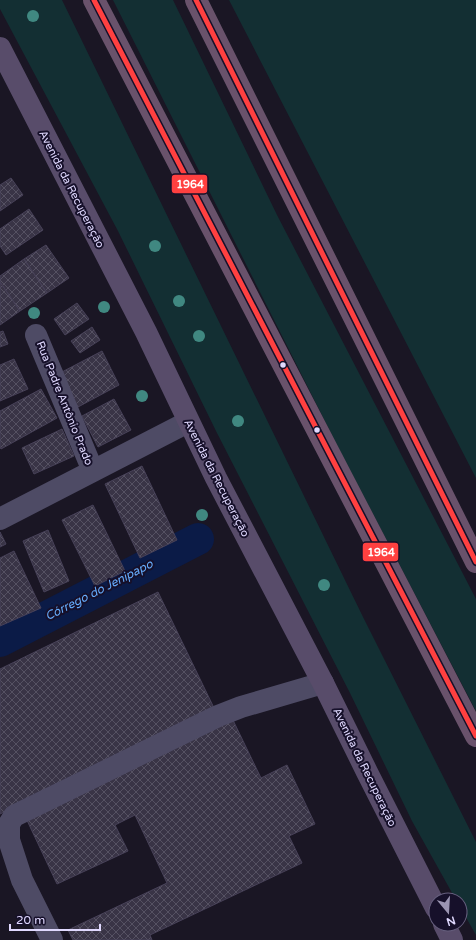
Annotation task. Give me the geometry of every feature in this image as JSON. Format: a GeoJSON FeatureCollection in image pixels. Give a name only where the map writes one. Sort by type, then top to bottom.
{"type":"FeatureCollection","features":[{"type":"Feature","properties":{"kind":"highway"},"geometry":{"type":"LineString","coordinates":[[94,0],[476,736]]}},
{"type":"Feature","properties":{"kind":"highway"},"geometry":{"type":"LineString","coordinates":[[196,0],[476,562]]}},
{"type":"Feature","properties":{"kind":"main road","name":"Avenida da Recuperação"},"geometry":{"type":"LineString","coordinates":[[0,48],[146,332],[216,478],[324,683],[366,772],[428,892]]}},
{"type":"Feature","properties":{"kind":"street","name":"Rua Padre Antônio Prado"},"geometry":{"type":"LineString","coordinates":[[36,335],[93,471]]}},
{"type":"Feature","properties":{"kind":"street","name":"Rua Padre Antônio Prado"},"geometry":{"type":"LineString","coordinates":[[0,519],[188,422]]}},
{"type":"Feature","properties":{"kind":"street"},"geometry":{"type":"LineString","coordinates":[[52,940],[22,880],[9,840],[9,824],[14,816],[218,716],[241,707],[324,683]]}},
{"type":"Feature","properties":{"kind":"green space"},"geometry":{"type":"Polygon","coordinates":[[[0,0],[62,0],[363,617],[476,842],[476,935],[468,921],[468,892],[452,892],[412,821],[350,693],[217,433],[118,231],[0,9],[0,0]]]}},
{"type":"Feature","properties":{"kind":"green space"},"geometry":{"type":"Polygon","coordinates":[[[113,0],[173,0],[277,215],[476,599],[476,711],[340,451],[113,0]]]}},
{"type":"Feature","properties":{"kind":"green space"},"geometry":{"type":"Polygon","coordinates":[[[229,0],[476,0],[476,478],[229,0]]]}},
{"type":"Feature","properties":{"kind":"building"},"geometry":{"type":"Polygon","coordinates":[[[11,178],[23,195],[0,211],[0,185],[11,178]]]}},
{"type":"Feature","properties":{"kind":"building"},"geometry":{"type":"Polygon","coordinates":[[[29,209],[43,230],[6,255],[0,246],[0,229],[29,209]]]}},
{"type":"Feature","properties":{"kind":"building"},"geometry":{"type":"Polygon","coordinates":[[[46,245],[69,278],[47,293],[24,259],[46,245]]]}},
{"type":"Feature","properties":{"kind":"building"},"geometry":{"type":"Polygon","coordinates":[[[24,259],[47,293],[20,311],[0,282],[0,276],[24,259]]]}},
{"type":"Feature","properties":{"kind":"building"},"geometry":{"type":"Polygon","coordinates":[[[0,282],[20,311],[0,325],[0,282]]]}},
{"type":"Feature","properties":{"kind":"building"},"geometry":{"type":"Polygon","coordinates":[[[77,303],[89,319],[65,335],[54,319],[77,303]]]}},
{"type":"Feature","properties":{"kind":"building"},"geometry":{"type":"Polygon","coordinates":[[[92,327],[100,340],[80,353],[71,341],[92,327]]]}},
{"type":"Feature","properties":{"kind":"building"},"geometry":{"type":"Polygon","coordinates":[[[3,331],[8,344],[0,347],[0,332],[3,331]]]}},
{"type":"Feature","properties":{"kind":"building"},"geometry":{"type":"Polygon","coordinates":[[[102,351],[119,385],[78,407],[60,373],[102,351]]]}},
{"type":"Feature","properties":{"kind":"building"},"geometry":{"type":"Polygon","coordinates":[[[14,359],[28,389],[0,401],[0,365],[14,359]]]}},
{"type":"Feature","properties":{"kind":"building"},"geometry":{"type":"Polygon","coordinates":[[[41,389],[57,418],[1,449],[0,411],[41,389]]]}},
{"type":"Feature","properties":{"kind":"building"},"geometry":{"type":"Polygon","coordinates":[[[114,399],[131,430],[98,447],[82,416],[114,399]]]}},
{"type":"Feature","properties":{"kind":"building"},"geometry":{"type":"Polygon","coordinates":[[[62,429],[74,456],[34,474],[22,448],[62,429]]]}},
{"type":"Feature","properties":{"kind":"building"},"geometry":{"type":"Polygon","coordinates":[[[142,466],[177,540],[140,558],[105,484],[142,466]]]}},
{"type":"Feature","properties":{"kind":"building"},"geometry":{"type":"Polygon","coordinates":[[[93,505],[125,571],[95,586],[62,520],[93,505]]]}},
{"type":"Feature","properties":{"kind":"building"},"geometry":{"type":"Polygon","coordinates":[[[48,530],[69,581],[44,592],[23,541],[48,530]]]}},
{"type":"Feature","properties":{"kind":"building"},"geometry":{"type":"Polygon","coordinates":[[[0,532],[6,544],[0,547],[0,532]]]}},
{"type":"Feature","properties":{"kind":"building"},"geometry":{"type":"Polygon","coordinates":[[[14,551],[41,608],[0,626],[0,558],[14,551]]]}},
{"type":"Feature","properties":{"kind":"building"},"geometry":{"type":"Polygon","coordinates":[[[158,592],[215,710],[0,814],[0,669],[158,592]]]}},
{"type":"Feature","properties":{"kind":"building"},"geometry":{"type":"Polygon","coordinates":[[[231,716],[261,778],[287,765],[315,824],[289,836],[302,863],[150,935],[152,940],[73,940],[68,930],[167,883],[135,815],[115,825],[128,851],[57,884],[24,814],[231,716]]]}},
{"type":"Feature","properties":{"kind":"waterway","name":"Córrego do Jenipapo"},"geometry":{"type":"LineString","coordinates":[[0,641],[198,539]]}},
{"type":"Feature","properties":{"kind":"transit line","name":"1964"},"geometry":{"type":"LineString","coordinates":[[94,0],[476,736]]}},
{"type":"Feature","properties":{"kind":"transit line","name":"1964"},"geometry":{"type":"LineString","coordinates":[[196,0],[476,562]]}}]}
